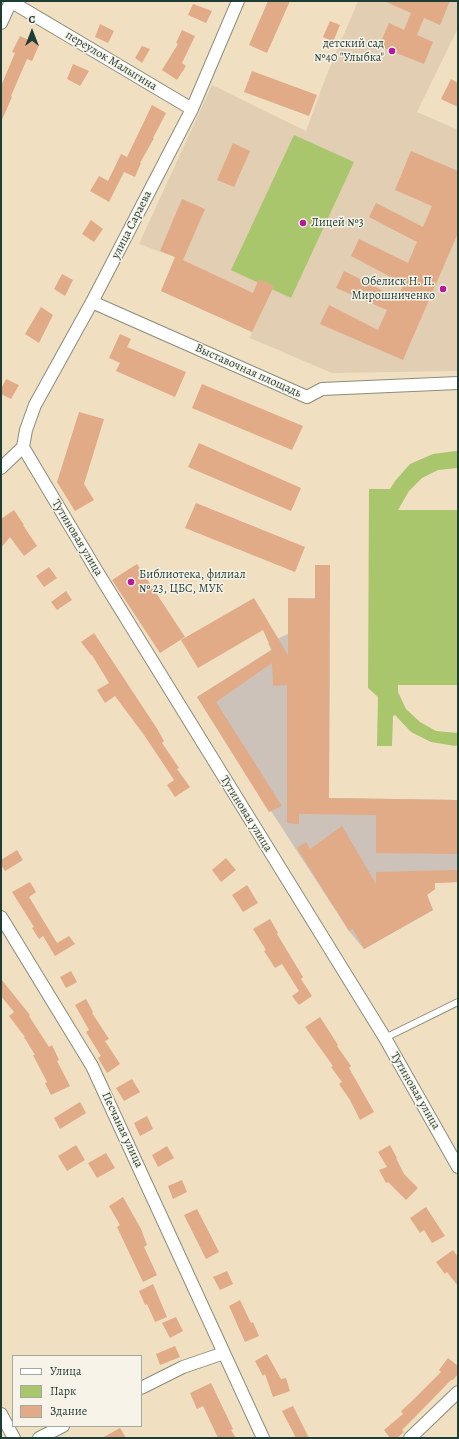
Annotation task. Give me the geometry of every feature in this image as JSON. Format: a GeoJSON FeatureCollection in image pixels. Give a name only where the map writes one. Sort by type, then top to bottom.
{"type":"FeatureCollection","features":[{"type":"Feature","properties":{"kind":"street","name":"переулок Малыгина"},"geometry":{"type":"LineString","coordinates":[[10,1],[192,109]]}},
{"type":"Feature","properties":{"kind":"street"},"geometry":{"type":"LineString","coordinates":[[1,22],[10,1]]}},
{"type":"Feature","properties":{"kind":"street","name":"улица Сараева"},"geometry":{"type":"LineString","coordinates":[[23,447],[26,430],[35,405],[92,302],[192,109],[238,1]]}},
{"type":"Feature","properties":{"kind":"street","name":"Выставочная площадь"},"geometry":{"type":"LineString","coordinates":[[92,302],[307,397],[322,389],[458,383]]}},
{"type":"Feature","properties":{"kind":"street"},"geometry":{"type":"LineString","coordinates":[[1,468],[23,447]]}},
{"type":"Feature","properties":{"kind":"street","name":"Тутиновая улица"},"geometry":{"type":"LineString","coordinates":[[23,447],[95,568],[385,1038],[458,1167]]}},
{"type":"Feature","properties":{"kind":"street","name":"Песчаная улица"},"geometry":{"type":"LineString","coordinates":[[1,917],[92,1066],[263,1438]]}},
{"type":"Feature","properties":{"kind":"street"},"geometry":{"type":"LineString","coordinates":[[142,1388],[183,1367],[224,1353]]}},
{"type":"Feature","properties":{"kind":"street"},"geometry":{"type":"LineString","coordinates":[[410,1438],[458,1392]]}},
{"type":"Feature","properties":{"kind":"street"},"geometry":{"type":"LineString","coordinates":[[1,1414],[14,1438]]}},
{"type":"Feature","properties":{"kind":"street"},"geometry":{"type":"LineString","coordinates":[[39,1438],[61,1427]]}},
{"type":"Feature","properties":{"kind":"lane"},"geometry":{"type":"LineString","coordinates":[[385,1038],[458,1002]]}},
{"type":"Feature","properties":{"kind":"shaded area","name":"Лицей №3"},"geometry":{"type":"Polygon","coordinates":[[[358,1],[458,1],[458,28],[417,112],[458,130],[458,371],[332,373],[250,338],[252,332],[161,291],[175,257],[139,244],[212,85],[306,131],[327,74],[358,1]]]}},
{"type":"Feature","properties":{"kind":"shaded area"},"geometry":{"type":"Polygon","coordinates":[[[315,565],[330,565],[329,798],[458,800],[458,882],[435,883],[435,889],[427,895],[433,910],[364,949],[349,931],[197,697],[271,650],[268,643],[288,634],[288,598],[315,598],[315,565]]]}},
{"type":"Feature","properties":{"kind":"green space"},"geometry":{"type":"Polygon","coordinates":[[[294,135],[354,162],[291,298],[231,270],[294,135]]]}},
{"type":"Feature","properties":{"kind":"green space"},"geometry":{"type":"Polygon","coordinates":[[[458,451],[458,468],[438,470],[422,478],[409,491],[398,510],[458,510],[458,685],[398,685],[398,692],[406,709],[420,722],[436,731],[458,733],[458,745],[455,746],[431,742],[411,732],[395,715],[393,716],[392,746],[377,746],[378,697],[368,688],[369,489],[390,489],[410,464],[433,454],[458,451]]]}},
{"type":"Feature","properties":{"kind":"building"},"geometry":{"type":"Polygon","coordinates":[[[268,1],[290,1],[267,53],[249,45],[268,1]]]}},
{"type":"Feature","properties":{"kind":"building"},"geometry":{"type":"Polygon","coordinates":[[[384,1],[450,1],[440,25],[424,18],[417,35],[433,42],[424,64],[379,46],[389,23],[404,30],[411,13],[384,1]]]}},
{"type":"Feature","properties":{"kind":"building"},"geometry":{"type":"Polygon","coordinates":[[[193,4],[212,11],[206,23],[188,15],[193,4]]]}},
{"type":"Feature","properties":{"kind":"building"},"geometry":{"type":"Polygon","coordinates":[[[330,21],[340,25],[333,42],[323,37],[330,21]]]}},
{"type":"Feature","properties":{"kind":"building"},"geometry":{"type":"Polygon","coordinates":[[[100,24],[114,31],[108,43],[95,37],[100,24]]]}},
{"type":"Feature","properties":{"kind":"building"},"geometry":{"type":"Polygon","coordinates":[[[182,30],[195,36],[182,63],[186,66],[177,80],[162,70],[178,44],[176,43],[182,30]]]}},
{"type":"Feature","properties":{"kind":"building"},"geometry":{"type":"Polygon","coordinates":[[[20,36],[39,45],[32,61],[27,59],[1,122],[1,86],[15,53],[12,52],[20,36]]]}},
{"type":"Feature","properties":{"kind":"building"},"geometry":{"type":"Polygon","coordinates":[[[142,46],[150,49],[142,63],[135,58],[142,46]]]}},
{"type":"Feature","properties":{"kind":"building"},"geometry":{"type":"Polygon","coordinates":[[[73,64],[89,71],[80,86],[67,79],[73,64]]]}},
{"type":"Feature","properties":{"kind":"building"},"geometry":{"type":"Polygon","coordinates":[[[252,71],[317,95],[309,116],[244,92],[252,71]]]}},
{"type":"Feature","properties":{"kind":"building"},"geometry":{"type":"Polygon","coordinates":[[[451,79],[458,83],[458,107],[441,99],[451,79]]]}},
{"type":"Feature","properties":{"kind":"building"},"geometry":{"type":"Polygon","coordinates":[[[152,105],[166,113],[140,163],[135,177],[124,172],[109,202],[90,191],[99,176],[108,181],[121,154],[127,157],[152,105]]]}},
{"type":"Feature","properties":{"kind":"building"},"geometry":{"type":"Polygon","coordinates":[[[233,143],[250,151],[234,187],[217,180],[233,143]]]}},
{"type":"Feature","properties":{"kind":"building"},"geometry":{"type":"Polygon","coordinates":[[[411,151],[458,171],[458,233],[403,360],[320,324],[329,305],[378,330],[387,310],[336,288],[344,271],[397,298],[404,284],[351,256],[359,239],[408,263],[417,242],[369,217],[376,203],[423,227],[432,206],[395,190],[411,151]]]}},
{"type":"Feature","properties":{"kind":"building"},"geometry":{"type":"Polygon","coordinates":[[[182,199],[205,209],[183,260],[253,293],[259,279],[274,286],[252,332],[161,291],[175,257],[160,251],[182,199]]]}},
{"type":"Feature","properties":{"kind":"building"},"geometry":{"type":"Polygon","coordinates":[[[91,220],[103,229],[94,242],[82,234],[91,220]]]}},
{"type":"Feature","properties":{"kind":"building"},"geometry":{"type":"Polygon","coordinates":[[[62,274],[73,280],[65,296],[54,289],[62,274]]]}},
{"type":"Feature","properties":{"kind":"building"},"geometry":{"type":"Polygon","coordinates":[[[41,307],[53,315],[39,343],[25,334],[41,307]]]}},
{"type":"Feature","properties":{"kind":"building"},"geometry":{"type":"Polygon","coordinates":[[[120,334],[131,339],[127,347],[186,372],[175,397],[116,371],[120,363],[109,358],[120,334]]]}},
{"type":"Feature","properties":{"kind":"building"},"geometry":{"type":"Polygon","coordinates":[[[6,379],[19,385],[11,399],[1,394],[1,389],[6,379]]]}},
{"type":"Feature","properties":{"kind":"building"},"geometry":{"type":"Polygon","coordinates":[[[202,384],[303,426],[292,450],[192,408],[202,384]]]}},
{"type":"Feature","properties":{"kind":"building"},"geometry":{"type":"Polygon","coordinates":[[[79,412],[104,419],[84,484],[94,500],[75,511],[57,482],[79,412]]]}},
{"type":"Feature","properties":{"kind":"building"},"geometry":{"type":"Polygon","coordinates":[[[199,443],[301,488],[291,511],[188,467],[199,443]]]}},
{"type":"Feature","properties":{"kind":"building"},"geometry":{"type":"Polygon","coordinates":[[[196,503],[305,547],[295,572],[185,528],[196,503]]]}},
{"type":"Feature","properties":{"kind":"building"},"geometry":{"type":"Polygon","coordinates":[[[14,510],[37,546],[24,556],[10,537],[1,548],[1,519],[14,510]]]}},
{"type":"Feature","properties":{"kind":"building"},"geometry":{"type":"Polygon","coordinates":[[[137,564],[185,637],[160,653],[112,580],[137,564]]]}},
{"type":"Feature","properties":{"kind":"building"},"geometry":{"type":"Polygon","coordinates":[[[315,565],[330,565],[329,798],[458,800],[458,854],[376,853],[376,815],[299,814],[299,824],[287,823],[287,685],[273,686],[272,663],[216,702],[282,806],[269,812],[197,697],[272,650],[263,630],[198,668],[181,640],[254,598],[288,655],[288,598],[315,599],[315,565]]]}},
{"type":"Feature","properties":{"kind":"building"},"geometry":{"type":"Polygon","coordinates":[[[49,567],[57,578],[44,587],[36,576],[49,567]]]}},
{"type":"Feature","properties":{"kind":"building"},"geometry":{"type":"Polygon","coordinates":[[[66,591],[72,600],[57,610],[51,602],[66,591]]]}},
{"type":"Feature","properties":{"kind":"building"},"geometry":{"type":"Polygon","coordinates":[[[94,633],[156,727],[164,741],[162,743],[179,768],[177,769],[190,787],[175,797],[167,785],[174,780],[144,735],[115,696],[105,703],[97,690],[109,683],[92,655],[81,642],[94,633]]]}},
{"type":"Feature","properties":{"kind":"building"},"geometry":{"type":"Polygon","coordinates":[[[342,826],[376,884],[376,872],[458,870],[458,882],[435,883],[435,889],[427,895],[433,910],[364,949],[353,929],[349,931],[297,848],[306,842],[310,849],[342,826]]]}},
{"type":"Feature","properties":{"kind":"building"},"geometry":{"type":"Polygon","coordinates":[[[17,850],[23,860],[5,871],[1,865],[1,860],[17,850]]]}},
{"type":"Feature","properties":{"kind":"building"},"geometry":{"type":"Polygon","coordinates":[[[226,858],[236,870],[221,882],[212,870],[226,858]]]}},
{"type":"Feature","properties":{"kind":"building"},"geometry":{"type":"Polygon","coordinates":[[[30,882],[36,892],[29,897],[57,943],[69,936],[75,944],[55,956],[43,936],[39,939],[32,928],[34,927],[12,892],[30,882]]]}},
{"type":"Feature","properties":{"kind":"building"},"geometry":{"type":"Polygon","coordinates":[[[247,885],[258,903],[243,912],[232,895],[247,885]]]}},
{"type":"Feature","properties":{"kind":"building"},"geometry":{"type":"Polygon","coordinates":[[[270,919],[278,933],[277,934],[303,977],[301,979],[312,996],[299,1005],[292,996],[299,991],[282,964],[275,968],[264,951],[266,950],[253,929],[270,919]]]}},
{"type":"Feature","properties":{"kind":"building"},"geometry":{"type":"Polygon","coordinates":[[[71,971],[77,982],[66,988],[60,977],[71,971]]]}},
{"type":"Feature","properties":{"kind":"building"},"geometry":{"type":"Polygon","coordinates":[[[1,979],[30,1015],[29,1016],[49,1047],[52,1045],[59,1060],[57,1061],[70,1086],[51,1095],[45,1083],[47,1082],[33,1055],[35,1055],[25,1037],[9,1016],[14,1012],[1,996],[1,979]]]}},
{"type":"Feature","properties":{"kind":"building"},"geometry":{"type":"Polygon","coordinates":[[[86,999],[93,1012],[92,1013],[109,1039],[105,1041],[120,1064],[107,1073],[98,1058],[101,1056],[86,1032],[89,1030],[75,1005],[86,999]]]}},
{"type":"Feature","properties":{"kind":"building"},"geometry":{"type":"Polygon","coordinates":[[[320,1017],[351,1066],[349,1068],[374,1112],[360,1120],[350,1100],[339,1084],[342,1082],[331,1067],[333,1066],[305,1027],[320,1017]]]}},
{"type":"Feature","properties":{"kind":"building"},"geometry":{"type":"Polygon","coordinates":[[[132,1079],[140,1092],[124,1101],[116,1088],[132,1079]]]}},
{"type":"Feature","properties":{"kind":"building"},"geometry":{"type":"Polygon","coordinates":[[[80,1102],[86,1113],[60,1129],[54,1118],[80,1102]]]}},
{"type":"Feature","properties":{"kind":"building"},"geometry":{"type":"Polygon","coordinates":[[[147,1116],[153,1129],[140,1136],[134,1123],[147,1116]]]}},
{"type":"Feature","properties":{"kind":"building"},"geometry":{"type":"Polygon","coordinates":[[[76,1145],[85,1160],[67,1171],[58,1156],[76,1145]]]}},
{"type":"Feature","properties":{"kind":"building"},"geometry":{"type":"Polygon","coordinates":[[[390,1145],[404,1174],[418,1188],[406,1200],[388,1182],[386,1183],[379,1170],[387,1167],[378,1152],[390,1145]]]}},
{"type":"Feature","properties":{"kind":"building"},"geometry":{"type":"Polygon","coordinates":[[[167,1146],[174,1158],[158,1167],[152,1155],[167,1146]]]}},
{"type":"Feature","properties":{"kind":"building"},"geometry":{"type":"Polygon","coordinates":[[[106,1153],[115,1168],[97,1178],[88,1163],[106,1153]]]}},
{"type":"Feature","properties":{"kind":"building"},"geometry":{"type":"Polygon","coordinates":[[[182,1180],[187,1192],[173,1199],[168,1186],[182,1180]]]}},
{"type":"Feature","properties":{"kind":"building"},"geometry":{"type":"Polygon","coordinates":[[[123,1197],[141,1229],[147,1245],[144,1247],[157,1275],[143,1282],[117,1227],[120,1225],[109,1206],[123,1197]]]}},
{"type":"Feature","properties":{"kind":"building"},"geometry":{"type":"Polygon","coordinates":[[[426,1207],[445,1236],[432,1243],[424,1230],[420,1233],[410,1218],[426,1207]]]}},
{"type":"Feature","properties":{"kind":"building"},"geometry":{"type":"Polygon","coordinates":[[[197,1209],[219,1252],[206,1259],[184,1215],[197,1209]]]}},
{"type":"Feature","properties":{"kind":"building"},"geometry":{"type":"Polygon","coordinates":[[[453,1250],[458,1257],[458,1286],[447,1272],[445,1274],[436,1262],[453,1250]]]}},
{"type":"Feature","properties":{"kind":"building"},"geometry":{"type":"Polygon","coordinates":[[[227,1271],[233,1284],[220,1290],[213,1277],[227,1271]]]}},
{"type":"Feature","properties":{"kind":"building"},"geometry":{"type":"Polygon","coordinates":[[[153,1284],[167,1317],[155,1322],[139,1291],[153,1284]]]}},
{"type":"Feature","properties":{"kind":"building"},"geometry":{"type":"Polygon","coordinates":[[[240,1300],[251,1323],[253,1322],[259,1336],[245,1342],[229,1306],[240,1300]]]}},
{"type":"Feature","properties":{"kind":"building"},"geometry":{"type":"Polygon","coordinates":[[[176,1317],[183,1331],[170,1338],[162,1323],[176,1317]]]}},
{"type":"Feature","properties":{"kind":"building"},"geometry":{"type":"Polygon","coordinates":[[[175,1346],[180,1357],[160,1365],[156,1354],[175,1346]]]}},
{"type":"Feature","properties":{"kind":"building"},"geometry":{"type":"Polygon","coordinates":[[[267,1354],[281,1379],[286,1378],[290,1391],[273,1397],[265,1374],[263,1376],[255,1361],[267,1354]]]}},
{"type":"Feature","properties":{"kind":"building"},"geometry":{"type":"Polygon","coordinates":[[[448,1358],[458,1366],[458,1374],[402,1430],[404,1432],[397,1438],[390,1438],[384,1430],[403,1414],[401,1411],[441,1372],[439,1370],[448,1358]]]}},
{"type":"Feature","properties":{"kind":"building"},"geometry":{"type":"Polygon","coordinates":[[[211,1383],[233,1429],[231,1430],[236,1438],[218,1438],[203,1406],[197,1409],[190,1393],[211,1383]]]}},
{"type":"Feature","properties":{"kind":"building"},"geometry":{"type":"Polygon","coordinates":[[[293,1406],[309,1438],[296,1438],[282,1411],[293,1406]]]}},
{"type":"Feature","properties":{"kind":"building"},"geometry":{"type":"Polygon","coordinates":[[[120,1428],[126,1438],[102,1438],[120,1428]]]}},
{"type":"Feature","properties":{"kind":"place","name":"детский сад №40 \"Улыбка\""},"geometry":{"type":"Point","coordinates":[392,51]}},
{"type":"Feature","properties":{"kind":"place","name":"Лицей №3"},"geometry":{"type":"Point","coordinates":[303,223]}},
{"type":"Feature","properties":{"kind":"place","name":"Обелиск Н. П. Мирошниченко"},"geometry":{"type":"Point","coordinates":[443,289]}},
{"type":"Feature","properties":{"kind":"place","name":"Библиотека, филиал № 23, ЦБС, МУК"},"geometry":{"type":"Point","coordinates":[131,582]}}]}
